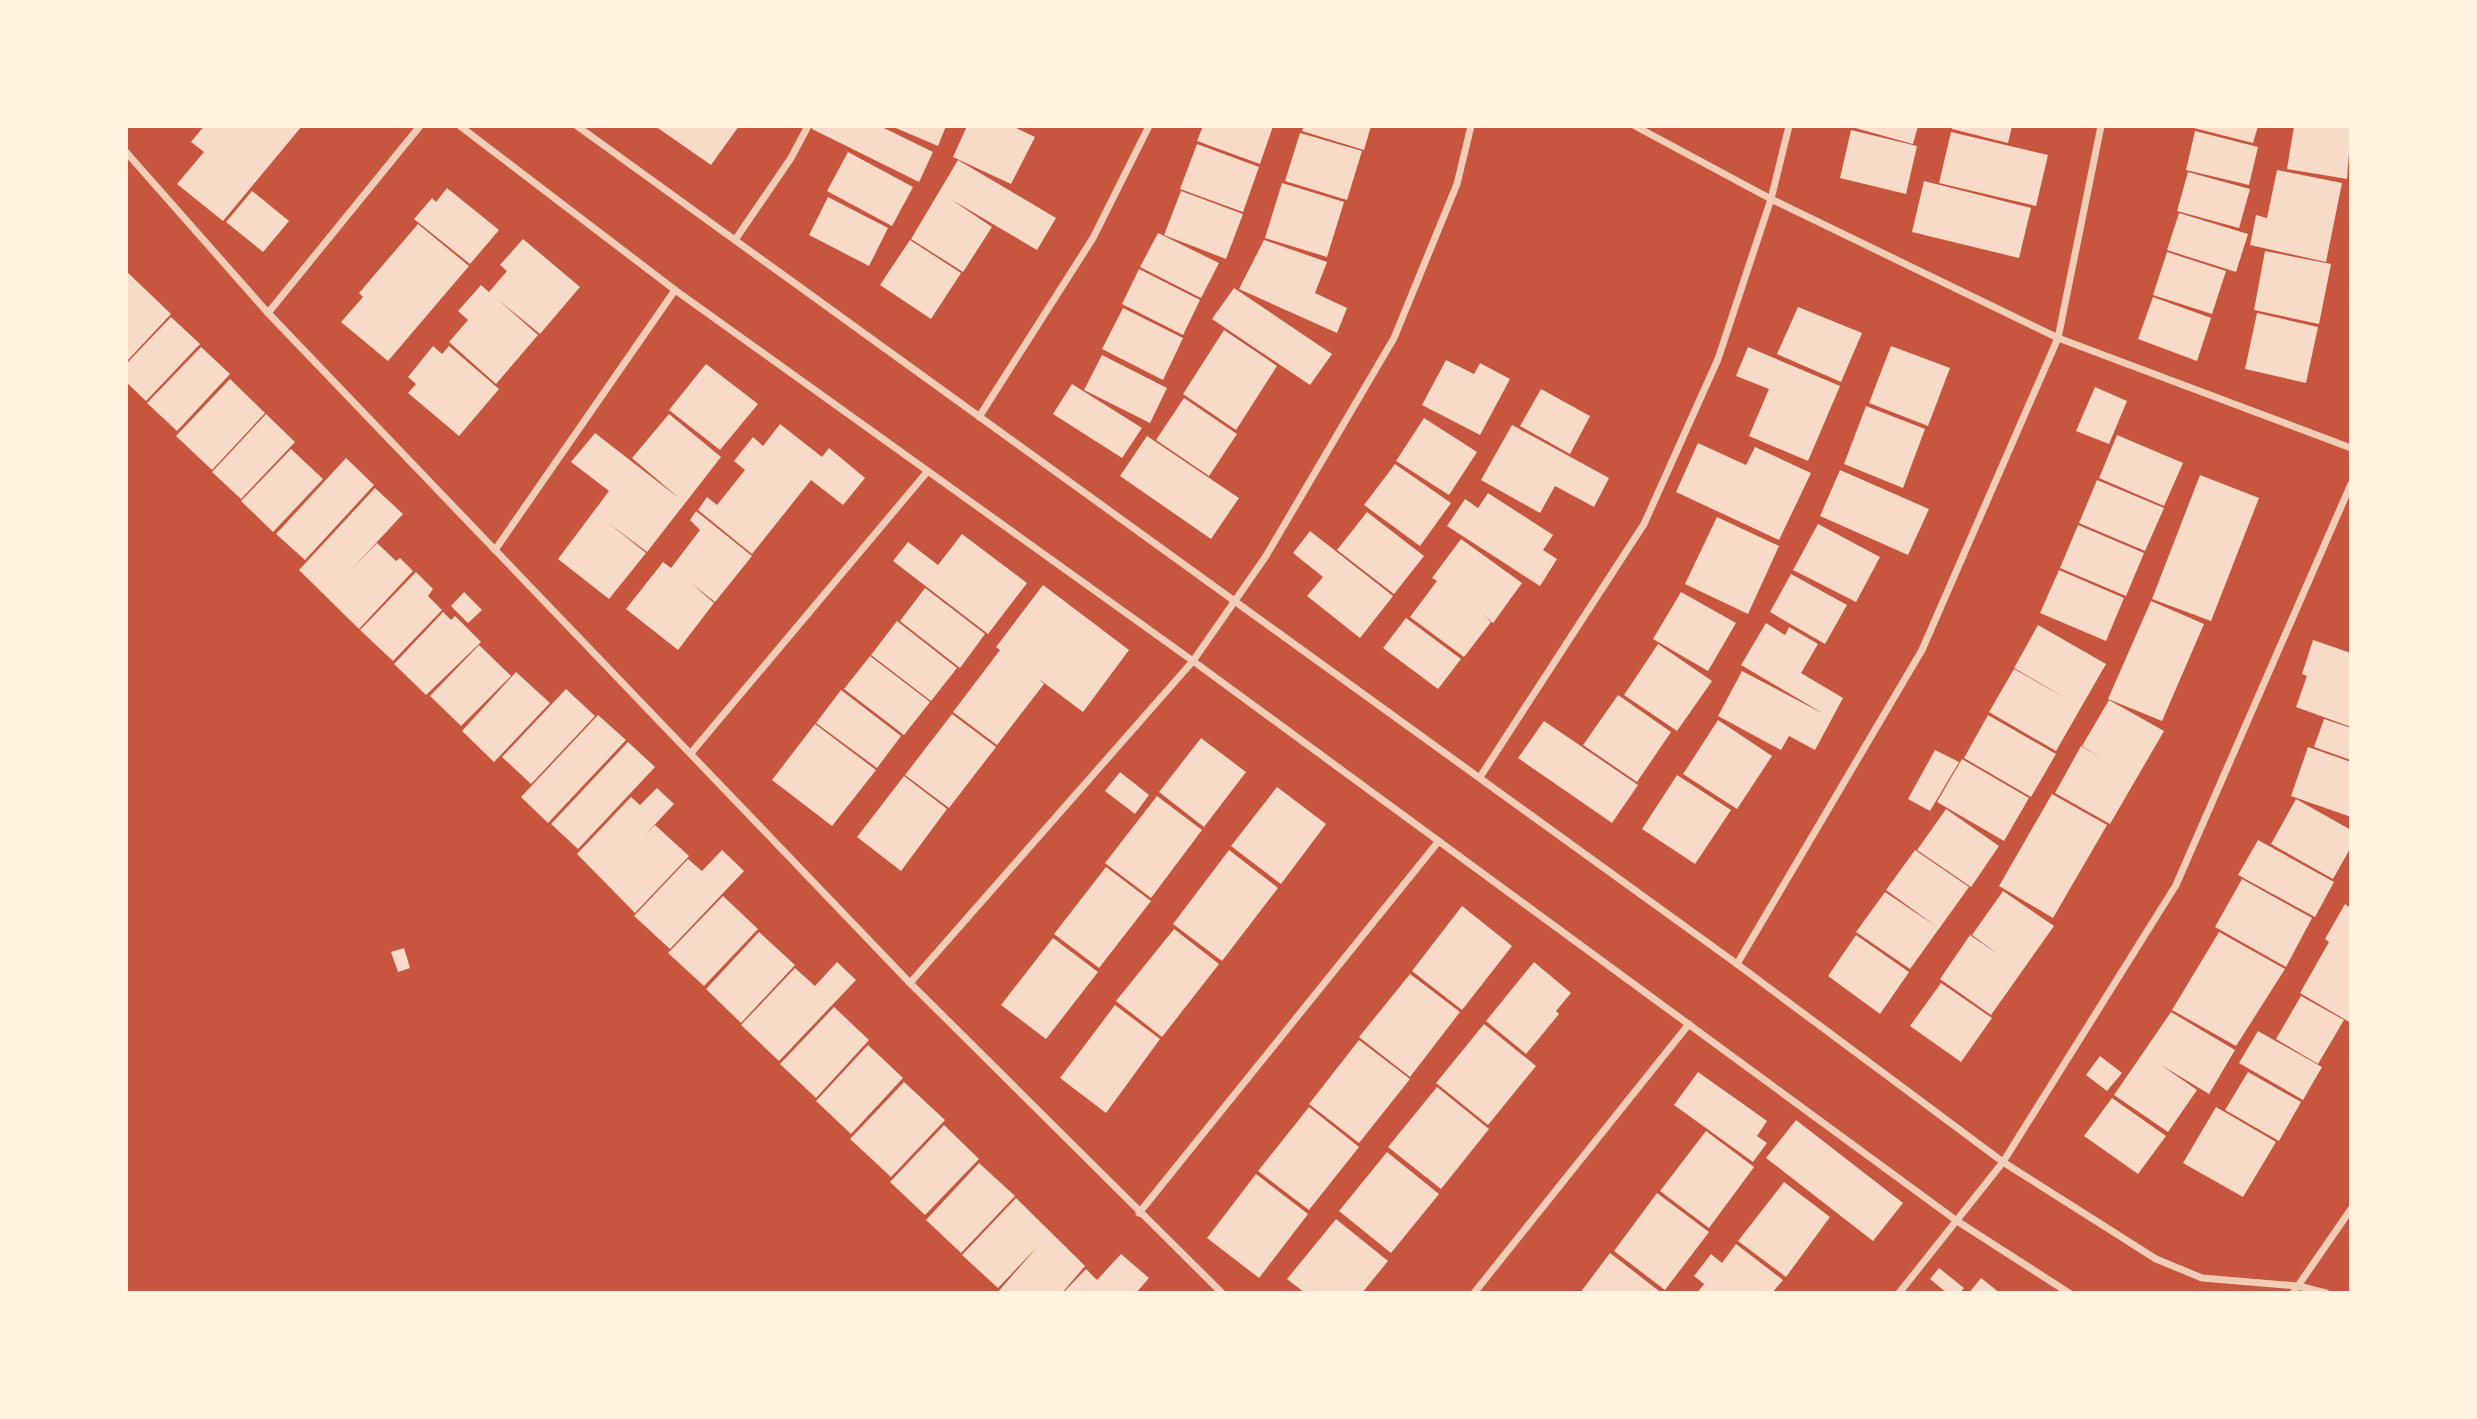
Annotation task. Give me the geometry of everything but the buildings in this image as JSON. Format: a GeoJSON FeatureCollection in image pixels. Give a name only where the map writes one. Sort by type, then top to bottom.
{"type":"FeatureCollection","features":[{"type":"Feature","properties":{"kind":"street"},"geometry":{"type":"LineString","coordinates":[[268,313],[420,126]]}},
{"type":"Feature","properties":{"kind":"street"},"geometry":{"type":"LineString","coordinates":[[460,126],[675,290],[1193,661],[1957,1221],[2069,1293]]}},
{"type":"Feature","properties":{"kind":"street"},"geometry":{"type":"LineString","coordinates":[[577,126],[1737,964],[2003,1162],[2156,1259],[2202,1278],[2326,1293]]}},
{"type":"Feature","properties":{"kind":"street"},"geometry":{"type":"LineString","coordinates":[[735,240],[791,158],[808,126]]}},
{"type":"Feature","properties":{"kind":"street"},"geometry":{"type":"LineString","coordinates":[[979,417],[1093,239],[1149,126]]}},
{"type":"Feature","properties":{"kind":"street"},"geometry":{"type":"LineString","coordinates":[[910,983],[1193,661],[1266,556],[1394,338],[1457,184],[1471,126]]}},
{"type":"Feature","properties":{"kind":"street"},"geometry":{"type":"LineString","coordinates":[[1635,126],[1771,199],[2058,338],[2351,448]]}},
{"type":"Feature","properties":{"kind":"street"},"geometry":{"type":"LineString","coordinates":[[1479,777],[1644,524],[1718,359],[1771,199],[1789,126]]}},
{"type":"Feature","properties":{"kind":"street"},"geometry":{"type":"LineString","coordinates":[[1737,964],[1922,650],[2058,338],[2101,126]]}},
{"type":"Feature","properties":{"kind":"street"},"geometry":{"type":"LineString","coordinates":[[126,152],[268,313],[910,983],[1222,1293]]}},
{"type":"Feature","properties":{"kind":"street"},"geometry":{"type":"LineString","coordinates":[[495,550],[675,290]]}},
{"type":"Feature","properties":{"kind":"street"},"geometry":{"type":"LineString","coordinates":[[691,753],[927,472]]}},
{"type":"Feature","properties":{"kind":"street"},"geometry":{"type":"LineString","coordinates":[[1899,1293],[2003,1162],[2176,885],[2351,484]]}},
{"type":"Feature","properties":{"kind":"street"},"geometry":{"type":"LineString","coordinates":[[1139,1213],[1438,842]]}},
{"type":"Feature","properties":{"kind":"street"},"geometry":{"type":"LineString","coordinates":[[1474,1293],[1689,1024]]}},
{"type":"Feature","properties":{"kind":"street"},"geometry":{"type":"LineString","coordinates":[[2295,1290],[2351,1209]]}}]}
